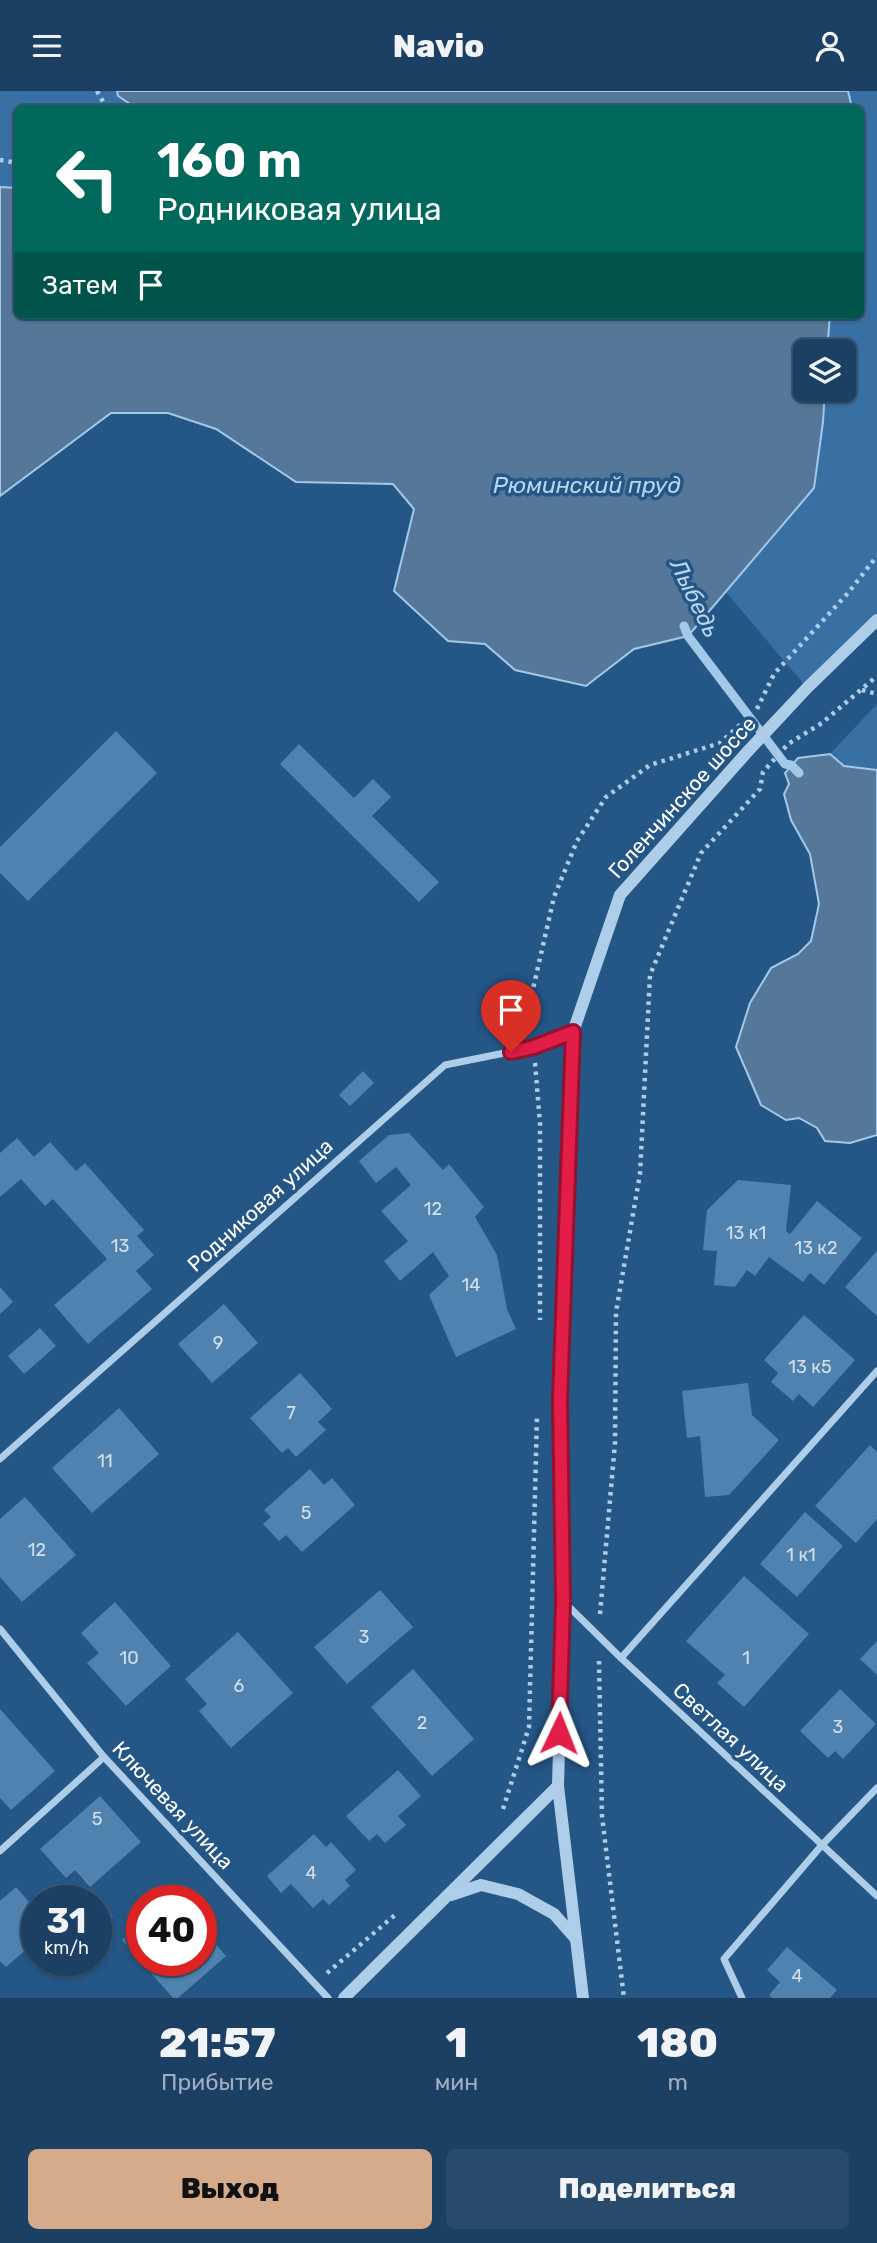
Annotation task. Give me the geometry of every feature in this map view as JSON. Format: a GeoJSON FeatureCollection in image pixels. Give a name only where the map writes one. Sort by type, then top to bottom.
{"type":"FeatureCollection","features":[{"type":"Feature","properties":{"kind":"street","name":"Голенчинское шоссе"},"geometry":{"type":"LineString","coordinates":[[583,1998],[558,1786],[563,1601],[560,1399],[573,1032],[620,895],[748,750],[877,620]]}},
{"type":"Feature","properties":{"kind":"street","name":"Родниковая улица"},"geometry":{"type":"LineString","coordinates":[[0,1459],[445,1065],[534,1047],[573,1032]]}},
{"type":"Feature","properties":{"kind":"street"},"geometry":{"type":"LineString","coordinates":[[621,1658],[877,1371]]}},
{"type":"Feature","properties":{"kind":"street","name":"Светлая улица"},"geometry":{"type":"LineString","coordinates":[[563,1601],[877,1896]]}},
{"type":"Feature","properties":{"kind":"street","name":"Ключевая улица"},"geometry":{"type":"LineString","coordinates":[[0,1629],[104,1758],[328,1998]]}},
{"type":"Feature","properties":{"kind":"street"},"geometry":{"type":"LineString","coordinates":[[0,1851],[104,1758]]}},
{"type":"Feature","properties":{"kind":"street"},"geometry":{"type":"LineString","coordinates":[[344,1998],[558,1786]]}},
{"type":"Feature","properties":{"kind":"street"},"geometry":{"type":"LineString","coordinates":[[741,1998],[724,1959],[822,1845],[877,1788]]}},
{"type":"Feature","properties":{"kind":"street"},"geometry":{"type":"LineString","coordinates":[[447,1896],[481,1885],[518,1894],[554,1914],[576,1939]]}},
{"type":"Feature","properties":{"kind":"path"},"geometry":{"type":"LineString","coordinates":[[759,707],[774,674],[848,593],[877,556]]}},
{"type":"Feature","properties":{"kind":"path"},"geometry":{"type":"LineString","coordinates":[[625,1998],[602,1816],[599,1635],[615,1443],[616,1312],[640,1174],[650,975],[701,853],[760,789],[763,772],[788,744],[822,723],[877,676]]}},
{"type":"Feature","properties":{"kind":"path"},"geometry":{"type":"LineString","coordinates":[[862,689],[877,694]]}},
{"type":"Feature","properties":{"kind":"path"},"geometry":{"type":"LineString","coordinates":[[539,1332],[540,1123],[530,1002],[554,897],[577,841],[606,797],[650,765],[720,743],[734,732]]}},
{"type":"Feature","properties":{"kind":"path"},"geometry":{"type":"LineString","coordinates":[[498,1815],[506,1806],[529,1727],[537,1414]]}},
{"type":"Feature","properties":{"kind":"path"},"geometry":{"type":"LineString","coordinates":[[315,1984],[396,1915]]}},
{"type":"Feature","properties":{"kind":"shaded area"},"geometry":{"type":"Polygon","coordinates":[[[0,91],[117,91],[118,97],[133,105],[14,105],[14,188],[0,187],[0,91]]]}},
{"type":"Feature","properties":{"kind":"shaded area"},"geometry":{"type":"Polygon","coordinates":[[[848,91],[877,91],[877,620],[807,688],[726,592],[814,488],[824,402],[856,402],[856,339],[828,339],[830,319],[864,319],[864,105],[851,105],[848,91]]]}},
{"type":"Feature","properties":{"kind":"shaded area"},"geometry":{"type":"Polygon","coordinates":[[[877,704],[877,770],[844,766],[830,754],[877,704]]]}},
{"type":"Feature","properties":{"kind":"water"},"geometry":{"type":"Polygon","coordinates":[[[117,91],[848,91],[851,105],[132,105],[118,96],[117,91]]]}},
{"type":"Feature","properties":{"kind":"water","name":"Рюминский пруд"},"geometry":{"type":"Polygon","coordinates":[[[0,187],[14,188],[14,319],[830,319],[828,339],[793,339],[793,402],[824,402],[814,488],[688,636],[634,649],[586,686],[515,670],[485,644],[448,641],[394,591],[414,509],[393,484],[296,482],[216,429],[168,413],[111,413],[0,496],[0,187]]]}},
{"type":"Feature","properties":{"kind":"water"},"geometry":{"type":"Polygon","coordinates":[[[830,754],[844,766],[877,770],[877,1135],[850,1143],[825,1141],[817,1128],[799,1118],[786,1120],[761,1105],[736,1047],[750,1003],[771,968],[798,954],[811,941],[819,904],[810,854],[791,820],[784,794],[789,784],[785,773],[798,758],[830,754]]]}},
{"type":"Feature","properties":{"kind":"building"},"geometry":{"type":"Polygon","coordinates":[[[116,731],[157,773],[28,901],[0,873],[0,847],[116,731]]]}},
{"type":"Feature","properties":{"kind":"building"},"geometry":{"type":"Polygon","coordinates":[[[299,744],[354,798],[373,779],[391,797],[372,816],[439,882],[419,902],[280,764],[299,744]]]}},
{"type":"Feature","properties":{"kind":"building"},"geometry":{"type":"Polygon","coordinates":[[[363,1071],[374,1083],[350,1106],[339,1095],[363,1071]]]}},
{"type":"Feature","properties":{"kind":"building"},"geometry":{"type":"Polygon","coordinates":[[[409,1133],[443,1170],[449,1164],[484,1207],[475,1217],[497,1255],[507,1309],[516,1329],[456,1357],[429,1295],[449,1276],[433,1252],[400,1281],[384,1261],[408,1241],[381,1211],[411,1185],[396,1167],[376,1183],[359,1161],[389,1135],[409,1133]]]}},
{"type":"Feature","properties":{"kind":"building"},"geometry":{"type":"Polygon","coordinates":[[[17,1138],[34,1157],[50,1142],[76,1171],[85,1163],[144,1230],[137,1236],[154,1255],[136,1271],[152,1289],[88,1344],[54,1305],[107,1259],[53,1199],[45,1206],[21,1179],[0,1197],[0,1153],[17,1138]]]}},
{"type":"Feature","properties":{"kind":"building"},"geometry":{"type":"Polygon","coordinates":[[[738,1180],[791,1185],[786,1231],[790,1234],[817,1201],[862,1238],[824,1285],[810,1273],[803,1282],[769,1257],[755,1276],[747,1270],[735,1287],[714,1285],[717,1251],[703,1250],[707,1210],[738,1180]]]}},
{"type":"Feature","properties":{"kind":"building"},"geometry":{"type":"Polygon","coordinates":[[[877,1251],[877,1316],[845,1287],[877,1251]]]}},
{"type":"Feature","properties":{"kind":"building"},"geometry":{"type":"Polygon","coordinates":[[[0,1287],[13,1302],[0,1314],[0,1287]]]}},
{"type":"Feature","properties":{"kind":"building"},"geometry":{"type":"Polygon","coordinates":[[[224,1304],[258,1343],[212,1383],[178,1344],[224,1304]]]}},
{"type":"Feature","properties":{"kind":"building"},"geometry":{"type":"Polygon","coordinates":[[[804,1315],[855,1360],[813,1407],[799,1394],[793,1401],[771,1382],[778,1373],[764,1360],[804,1315]]]}},
{"type":"Feature","properties":{"kind":"building"},"geometry":{"type":"Polygon","coordinates":[[[40,1328],[56,1346],[24,1374],[8,1356],[40,1328]]]}},
{"type":"Feature","properties":{"kind":"building"},"geometry":{"type":"Polygon","coordinates":[[[300,1373],[332,1409],[318,1422],[326,1430],[296,1457],[288,1448],[282,1453],[250,1418],[300,1373]]]}},
{"type":"Feature","properties":{"kind":"building"},"geometry":{"type":"Polygon","coordinates":[[[748,1383],[752,1415],[779,1440],[729,1495],[705,1497],[700,1436],[687,1438],[682,1391],[748,1383]]]}},
{"type":"Feature","properties":{"kind":"building"},"geometry":{"type":"Polygon","coordinates":[[[119,1408],[159,1454],[92,1513],[52,1468],[119,1408]]]}},
{"type":"Feature","properties":{"kind":"building"},"geometry":{"type":"Polygon","coordinates":[[[870,1445],[877,1452],[877,1519],[856,1543],[815,1506],[870,1445]]]}},
{"type":"Feature","properties":{"kind":"building"},"geometry":{"type":"Polygon","coordinates":[[[310,1469],[324,1485],[332,1478],[355,1505],[302,1552],[286,1535],[279,1541],[263,1524],[271,1517],[264,1510],[310,1469]]]}},
{"type":"Feature","properties":{"kind":"building"},"geometry":{"type":"Polygon","coordinates":[[[25,1497],[76,1555],[22,1602],[0,1577],[0,1519],[25,1497]]]}},
{"type":"Feature","properties":{"kind":"building"},"geometry":{"type":"Polygon","coordinates":[[[805,1512],[843,1546],[797,1597],[760,1564],[805,1512]]]}},
{"type":"Feature","properties":{"kind":"building"},"geometry":{"type":"Polygon","coordinates":[[[744,1576],[809,1634],[744,1707],[717,1683],[725,1675],[686,1641],[744,1576]]]}},
{"type":"Feature","properties":{"kind":"building"},"geometry":{"type":"Polygon","coordinates":[[[380,1590],[413,1627],[347,1684],[314,1647],[380,1590]]]}},
{"type":"Feature","properties":{"kind":"building"},"geometry":{"type":"Polygon","coordinates":[[[115,1602],[171,1666],[126,1706],[87,1663],[99,1653],[81,1633],[115,1602]]]}},
{"type":"Feature","properties":{"kind":"building"},"geometry":{"type":"Polygon","coordinates":[[[238,1632],[293,1693],[231,1748],[199,1711],[207,1704],[185,1679],[238,1632]]]}},
{"type":"Feature","properties":{"kind":"building"},"geometry":{"type":"Polygon","coordinates":[[[877,1641],[877,1675],[860,1659],[877,1641]]]}},
{"type":"Feature","properties":{"kind":"building"},"geometry":{"type":"Polygon","coordinates":[[[413,1669],[474,1739],[432,1776],[371,1707],[413,1669]]]}},
{"type":"Feature","properties":{"kind":"building"},"geometry":{"type":"Polygon","coordinates":[[[840,1689],[876,1724],[843,1759],[835,1751],[828,1758],[800,1731],[840,1689]]]}},
{"type":"Feature","properties":{"kind":"building"},"geometry":{"type":"Polygon","coordinates":[[[0,1709],[55,1771],[11,1810],[0,1798],[0,1709]]]}},
{"type":"Feature","properties":{"kind":"building"},"geometry":{"type":"Polygon","coordinates":[[[398,1770],[421,1796],[398,1816],[406,1825],[385,1843],[377,1834],[369,1841],[346,1816],[398,1770]]]}},
{"type":"Feature","properties":{"kind":"building"},"geometry":{"type":"Polygon","coordinates":[[[100,1796],[141,1842],[92,1885],[88,1885],[75,1870],[66,1878],[40,1849],[100,1796]]]}},
{"type":"Feature","properties":{"kind":"building"},"geometry":{"type":"Polygon","coordinates":[[[314,1834],[326,1847],[331,1842],[356,1870],[345,1880],[350,1886],[329,1905],[323,1899],[313,1908],[291,1884],[281,1893],[267,1876],[314,1834]]]}},
{"type":"Feature","properties":{"kind":"building"},"geometry":{"type":"Polygon","coordinates":[[[16,1887],[21,1893],[21,1954],[6,1967],[0,1961],[0,1901],[16,1887]]]}},
{"type":"Feature","properties":{"kind":"building"},"geometry":{"type":"Polygon","coordinates":[[[217,1946],[226,1956],[217,1964],[217,1946]]]}},
{"type":"Feature","properties":{"kind":"building"},"geometry":{"type":"Polygon","coordinates":[[[787,1947],[837,1990],[830,1998],[772,1998],[769,1995],[780,1982],[767,1970],[787,1947]]]}},
{"type":"Feature","properties":{"kind":"building"},"geometry":{"type":"Polygon","coordinates":[[[154,1976],[203,1976],[178,1998],[173,1998],[154,1976]]]}},
{"type":"Feature","properties":{"kind":"waterway","name":"Лыбедь"},"geometry":{"type":"LineString","coordinates":[[684,626],[688,636],[785,764],[791,765],[799,773]]}},
{"type":"Feature","properties":{"kind":"route"},"geometry":{"type":"LineString","coordinates":[[511,1052],[534,1047],[573,1032],[560,1399],[563,1601],[559,1733]]}}]}
